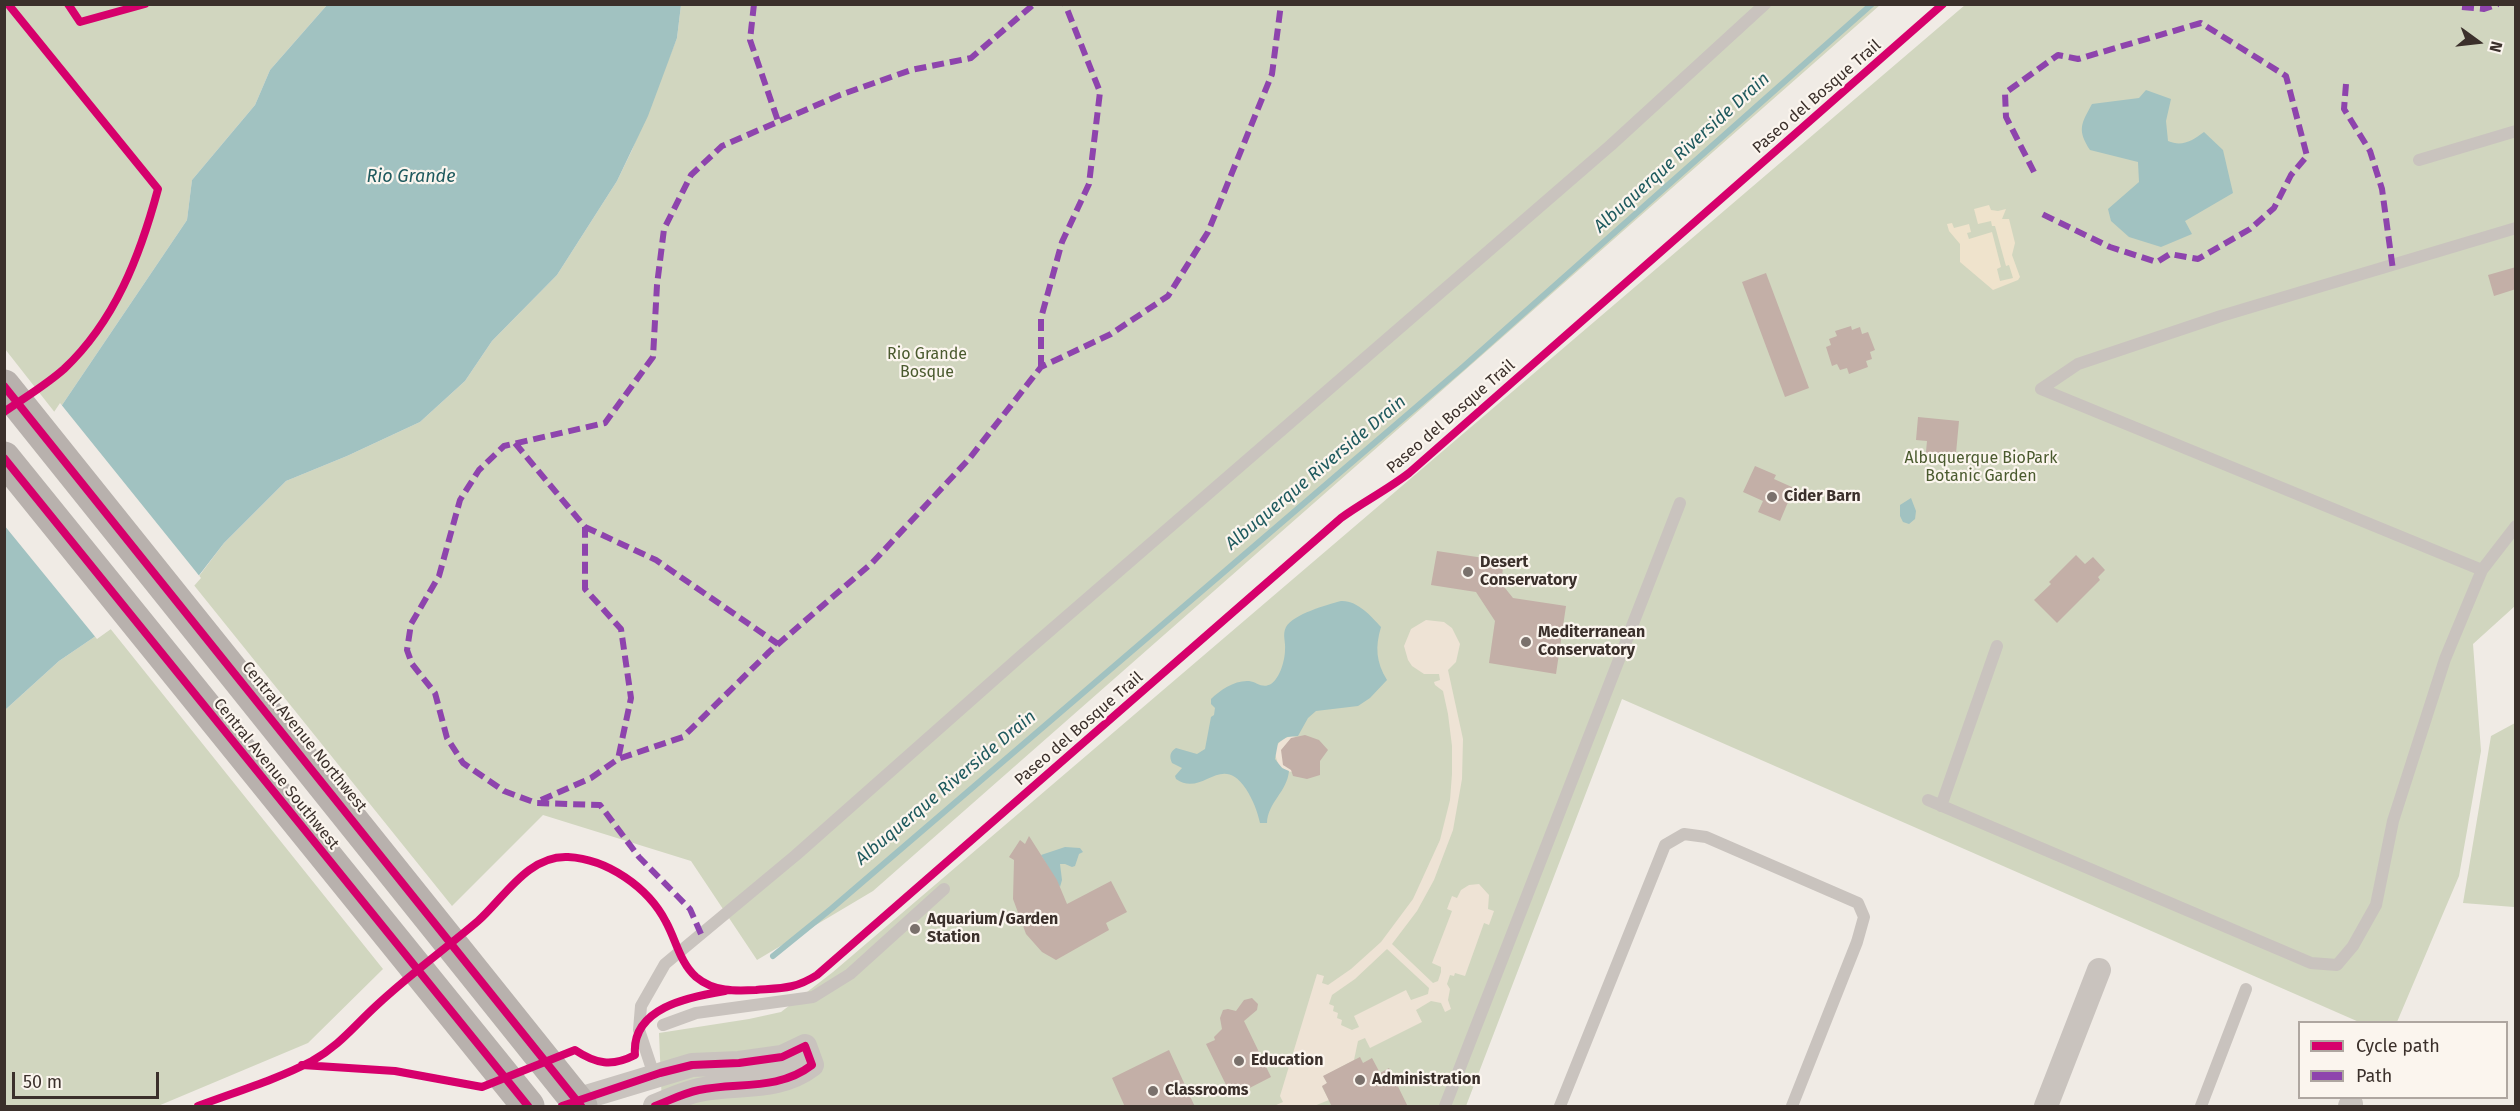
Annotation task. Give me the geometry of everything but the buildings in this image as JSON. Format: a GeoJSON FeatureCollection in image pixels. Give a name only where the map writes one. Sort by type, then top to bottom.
{"type":"FeatureCollection","features":[{"type":"Feature","properties":{"kind":"main road","name":"Central Avenue Northwest"},"geometry":{"type":"LineString","coordinates":[[4,386],[578,1103]]}},
{"type":"Feature","properties":{"kind":"main road","name":"Central Avenue Southwest"},"geometry":{"type":"LineString","coordinates":[[4,458],[528,1107]]}},
{"type":"Feature","properties":{"kind":"street"},"geometry":{"type":"LineString","coordinates":[[2046,1107],[2099,970]]}},
{"type":"Feature","properties":{"kind":"street"},"geometry":{"type":"LineString","coordinates":[[578,1103],[654,1075],[692,1065],[739,1063],[782,1057],[805,1046],[812,1065],[804,1071],[777,1082],[698,1090],[655,1107]]}},
{"type":"Feature","properties":{"kind":"street"},"geometry":{"type":"LineString","coordinates":[[693,1107],[710,1089]]}},
{"type":"Feature","properties":{"kind":"lane"},"geometry":{"type":"LineString","coordinates":[[654,1075],[639,1030],[641,1006],[665,964],[796,855],[1022,655],[1611,145],[1765,4]]}},
{"type":"Feature","properties":{"kind":"lane"},"geometry":{"type":"LineString","coordinates":[[2420,160],[2516,131]]}},
{"type":"Feature","properties":{"kind":"lane"},"geometry":{"type":"LineString","coordinates":[[2482,570],[2041,389],[2078,364],[2221,316],[2516,228]]}},
{"type":"Feature","properties":{"kind":"lane"},"geometry":{"type":"LineString","coordinates":[[1445,1107],[1680,503]]}},
{"type":"Feature","properties":{"kind":"lane"},"geometry":{"type":"LineString","coordinates":[[1928,800],[2311,963],[2337,965],[2353,946],[2376,905],[2393,821],[2445,659],[2482,570],[2516,526]]}},
{"type":"Feature","properties":{"kind":"lane"},"geometry":{"type":"LineString","coordinates":[[1941,806],[1997,646]]}},
{"type":"Feature","properties":{"kind":"lane"},"geometry":{"type":"LineString","coordinates":[[1560,1107],[1665,845],[1684,834],[1706,837],[1858,903],[1864,917],[1857,942],[1792,1107]]}},
{"type":"Feature","properties":{"kind":"lane"},"geometry":{"type":"LineString","coordinates":[[663,1025],[696,1013],[813,997],[850,974],[944,889]]}},
{"type":"Feature","properties":{"kind":"lane"},"geometry":{"type":"LineString","coordinates":[[2201,1107],[2246,989]]}},
{"type":"Feature","properties":{"kind":"green space"},"geometry":{"type":"Polygon","coordinates":[[[4,5],[327,5],[270,70],[255,105],[192,180],[187,220],[56,414],[5,349],[4,5]]]}},
{"type":"Feature","properties":{"kind":"green space","name":"Rio Grande Bosque"},"geometry":{"type":"Polygon","coordinates":[[[681,5],[1880,5],[873,891],[757,960],[691,861],[543,815],[452,906],[193,584],[224,543],[286,481],[420,422],[465,381],[492,341],[557,275],[617,181],[632,150],[677,38],[681,5]]]}},
{"type":"Feature","properties":{"kind":"green space","name":"Albuquerque BioPark Botanic Garden"},"geometry":{"type":"Polygon","coordinates":[[[1965,5],[2515,5],[2515,606],[2473,644],[2481,751],[2459,876],[2397,1021],[2357,1021],[1622,699],[1466,1106],[662,1106],[659,1033],[781,1012],[833,972],[1965,5]]]}},
{"type":"Feature","properties":{"kind":"green space"},"geometry":{"type":"Polygon","coordinates":[[[109,627],[383,969],[308,1043],[158,1106],[5,1106],[5,710],[59,661],[109,627]]]}},
{"type":"Feature","properties":{"kind":"green space"},"geometry":{"type":"Polygon","coordinates":[[[2515,723],[2514,907],[2463,903],[2491,736],[2515,723]]]}},
{"type":"Feature","properties":{"kind":"sand"},"geometry":{"type":"Polygon","coordinates":[[[1989,205],[1991,210],[2006,209],[2002,219],[2009,219],[2015,243],[2012,255],[2020,277],[2018,280],[1993,290],[1960,262],[1960,244],[1949,231],[1947,224],[1952,223],[1954,228],[1969,224],[1971,232],[1967,233],[1969,239],[1992,232],[2001,267],[1997,269],[2000,281],[2013,278],[2009,265],[2006,266],[1995,226],[1992,226],[1991,221],[1978,224],[1974,209],[1989,205]]]}},
{"type":"Feature","properties":{"kind":"shaded area"},"geometry":{"type":"Polygon","coordinates":[[[1426,620],[1444,622],[1452,628],[1460,644],[1456,662],[1448,670],[1463,739],[1462,779],[1453,830],[1434,880],[1417,911],[1392,944],[1433,983],[1438,981],[1441,972],[1441,967],[1432,963],[1452,911],[1447,909],[1452,896],[1457,898],[1461,890],[1469,885],[1479,884],[1489,895],[1488,909],[1494,911],[1489,925],[1484,923],[1465,976],[1455,973],[1454,976],[1450,975],[1447,984],[1450,989],[1448,1000],[1451,1009],[1445,1012],[1441,1003],[1431,1001],[1416,1010],[1422,1022],[1370,1048],[1365,1038],[1358,1041],[1354,1060],[1324,1076],[1327,1083],[1322,1087],[1329,1100],[1314,1106],[1274,1106],[1283,1102],[1280,1096],[1317,974],[1324,976],[1322,983],[1328,985],[1351,969],[1381,942],[1413,899],[1440,840],[1450,800],[1452,774],[1452,746],[1448,714],[1443,691],[1434,682],[1440,680],[1439,674],[1424,674],[1412,666],[1408,660],[1404,646],[1411,629],[1426,620]],[[1387,949],[1355,979],[1332,995],[1329,1004],[1334,1006],[1333,1011],[1338,1013],[1337,1018],[1342,1020],[1341,1025],[1352,1030],[1359,1027],[1354,1016],[1406,990],[1411,1000],[1428,994],[1429,988],[1387,949]]]}},
{"type":"Feature","properties":{"kind":"shaded area"},"geometry":{"type":"Polygon","coordinates":[[[1292,736],[1303,739],[1292,772],[1286,771],[1278,764],[1275,748],[1282,739],[1292,736]]]}},
{"type":"Feature","properties":{"kind":"water","name":"Rio Grande"},"geometry":{"type":"Polygon","coordinates":[[[327,5],[681,5],[677,38],[648,116],[617,181],[557,275],[492,341],[465,381],[420,422],[286,481],[224,543],[193,583],[109,627],[59,661],[5,710],[5,453],[56,414],[187,220],[192,180],[255,105],[270,70],[327,5]]]}},
{"type":"Feature","properties":{"kind":"water"},"geometry":{"type":"Polygon","coordinates":[[[2146,90],[2171,99],[2166,121],[2168,141],[2187,142],[2204,132],[2223,150],[2233,193],[2185,221],[2192,234],[2161,247],[2129,237],[2111,221],[2108,209],[2139,182],[2138,162],[2090,150],[2082,132],[2083,122],[2092,104],[2139,98],[2146,90]]]}},
{"type":"Feature","properties":{"kind":"water"},"geometry":{"type":"Polygon","coordinates":[[[1911,498],[1916,511],[1915,519],[1909,524],[1903,522],[1900,516],[1900,505],[1911,498]]]}},
{"type":"Feature","properties":{"kind":"water"},"geometry":{"type":"Polygon","coordinates":[[[1341,601],[1358,606],[1381,627],[1378,654],[1387,680],[1370,698],[1358,706],[1316,711],[1308,718],[1298,736],[1287,737],[1278,743],[1275,759],[1282,768],[1289,771],[1285,785],[1268,816],[1267,823],[1260,823],[1246,789],[1237,778],[1228,774],[1220,774],[1195,783],[1186,783],[1176,779],[1175,776],[1182,768],[1172,763],[1171,753],[1176,748],[1197,754],[1205,749],[1215,708],[1211,704],[1211,699],[1223,689],[1238,682],[1249,681],[1265,686],[1271,684],[1277,678],[1283,664],[1284,633],[1290,622],[1303,614],[1341,601]]]}},
{"type":"Feature","properties":{"kind":"water"},"geometry":{"type":"Polygon","coordinates":[[[1065,847],[1080,848],[1083,852],[1079,854],[1075,866],[1060,864],[1062,880],[1060,887],[1041,855],[1065,847]]]}},
{"type":"Feature","properties":{"kind":"pier"},"geometry":{"type":"Polygon","coordinates":[[[60,403],[201,578],[194,586],[111,629],[97,639],[4,525],[4,450],[54,412],[60,403]]]}},
{"type":"Feature","properties":{"kind":"waterway","name":"Albuquerque Riverside Drain"},"geometry":{"type":"LineString","coordinates":[[773,956],[831,909],[1463,367],[1872,4]]}},
{"type":"Feature","properties":{"kind":"marked path"},"geometry":{"type":"LineString","coordinates":[[754,4],[750,40],[778,121]]}},
{"type":"Feature","properties":{"kind":"marked path"},"geometry":{"type":"LineString","coordinates":[[701,934],[690,909],[639,857],[600,805],[536,803],[504,791],[463,763],[447,738],[435,693],[412,664],[407,650],[411,624],[439,576],[460,500],[479,470],[504,446],[605,423],[653,357],[657,285],[664,229],[691,175],[722,146],[840,95],[911,70],[971,58],[1034,4]]}},
{"type":"Feature","properties":{"kind":"marked path"},"geometry":{"type":"LineString","coordinates":[[1041,367],[1041,318],[1062,242],[1089,184],[1100,92],[1065,4]]}},
{"type":"Feature","properties":{"kind":"marked path"},"geometry":{"type":"LineString","coordinates":[[541,800],[591,778],[618,759],[683,737],[769,652],[872,563],[969,459],[1041,367],[1111,334],[1168,296],[1208,232],[1272,74],[1281,4]]}},
{"type":"Feature","properties":{"kind":"marked path"},"geometry":{"type":"LineString","coordinates":[[2462,7],[2484,9],[2498,4]]}},
{"type":"Feature","properties":{"kind":"marked path"},"geometry":{"type":"LineString","coordinates":[[2034,172],[2006,117],[2005,93],[2058,55],[2078,59],[2201,23],[2286,76],[2307,156],[2291,175],[2274,208],[2250,229],[2198,259],[2170,254],[2157,262],[2110,247],[2042,214]]}},
{"type":"Feature","properties":{"kind":"marked path"},"geometry":{"type":"LineString","coordinates":[[2346,84],[2344,109],[2370,151],[2382,189],[2393,270]]}},
{"type":"Feature","properties":{"kind":"marked path"},"geometry":{"type":"LineString","coordinates":[[515,443],[585,527],[585,589],[621,629],[631,698],[618,759]]}},
{"type":"Feature","properties":{"kind":"marked path"},"geometry":{"type":"LineString","coordinates":[[585,527],[656,560],[778,644]]}},
{"type":"Feature","properties":{"kind":"cycle path"},"geometry":{"type":"LineString","coordinates":[[4,412],[64,369],[98,330],[134,263],[158,189],[8,4]]}},
{"type":"Feature","properties":{"kind":"cycle path"},"geometry":{"type":"LineString","coordinates":[[68,4],[80,22],[145,4]]}},
{"type":"Feature","properties":{"kind":"cycle path","name":"Paseo del Bosque Trail"},"geometry":{"type":"LineString","coordinates":[[198,1106],[284,1074],[322,1055],[402,983],[478,921],[529,870],[554,858],[583,859],[597,863],[625,877],[649,897],[670,929],[682,958],[696,977],[710,986],[733,990],[781,988],[802,983],[817,975],[1341,518],[1409,473],[1943,4]]}},
{"type":"Feature","properties":{"kind":"cycle path"},"geometry":{"type":"LineString","coordinates":[[4,386],[581,1106]]}},
{"type":"Feature","properties":{"kind":"cycle path"},"geometry":{"type":"LineString","coordinates":[[4,458],[528,1106]]}},
{"type":"Feature","properties":{"kind":"cycle path"},"geometry":{"type":"LineString","coordinates":[[302,1065],[395,1071],[482,1087],[575,1050],[597,1061],[611,1062],[627,1059],[635,1055],[636,1039],[642,1026],[652,1016],[679,1001],[725,991]]}},
{"type":"Feature","properties":{"kind":"cycle path"},"geometry":{"type":"LineString","coordinates":[[562,1106],[660,1073],[692,1065],[739,1063],[782,1057],[805,1046],[812,1065],[785,1079],[699,1090],[655,1106]]}},
{"type":"Feature","properties":{"kind":"place","name":"Cider Barn"},"geometry":{"type":"Point","coordinates":[1772,497]}},
{"type":"Feature","properties":{"kind":"place","name":"Desert Conservatory"},"geometry":{"type":"Point","coordinates":[1468,572]}},
{"type":"Feature","properties":{"kind":"place","name":"Mediterranean Conservatory"},"geometry":{"type":"Point","coordinates":[1526,642]}},
{"type":"Feature","properties":{"kind":"place","name":"Aquarium/Garden Station"},"geometry":{"type":"Point","coordinates":[915,929]}},
{"type":"Feature","properties":{"kind":"place","name":"Education"},"geometry":{"type":"Point","coordinates":[1239,1061]}},
{"type":"Feature","properties":{"kind":"place","name":"Administration"},"geometry":{"type":"Point","coordinates":[1360,1080]}},
{"type":"Feature","properties":{"kind":"place","name":"Classrooms"},"geometry":{"type":"Point","coordinates":[1153,1091]}}]}
